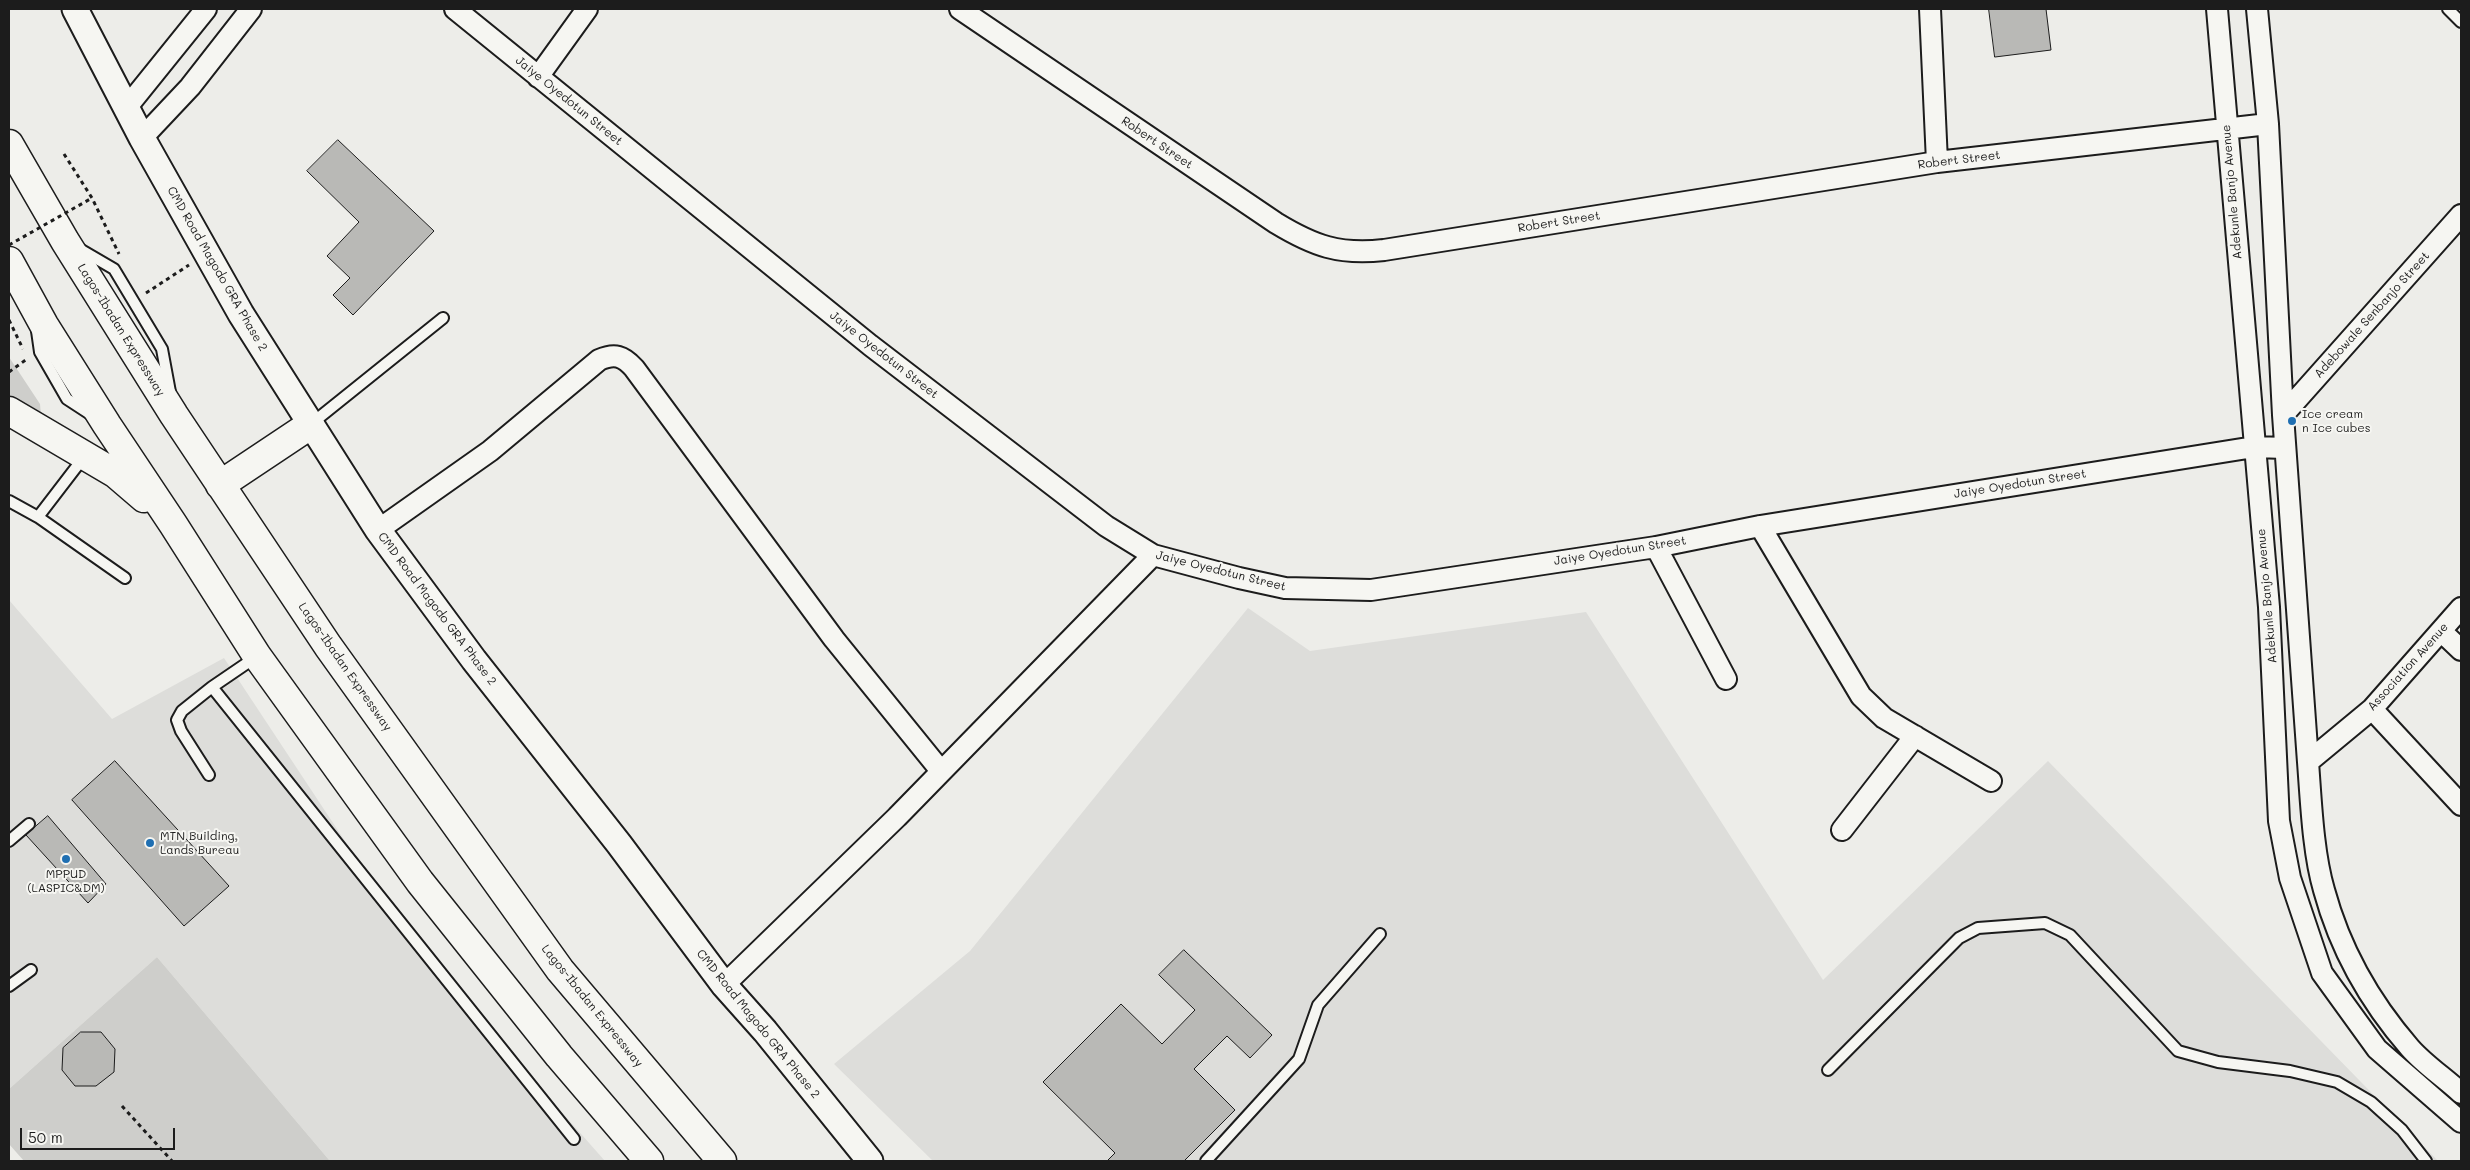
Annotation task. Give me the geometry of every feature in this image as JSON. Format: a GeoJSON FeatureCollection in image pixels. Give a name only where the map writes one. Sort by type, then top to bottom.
{"type":"FeatureCollection","features":[{"type":"Feature","properties":{"kind":"highway","name":"Lagos-Ibadan Expressway"},"geometry":{"type":"LineString","coordinates":[[9,144],[65,241],[174,415],[328,646],[560,970],[722,1161]]}},
{"type":"Feature","properties":{"kind":"highway"},"geometry":{"type":"LineString","coordinates":[[9,261],[34,308],[107,425],[173,524],[256,656],[420,882],[559,1056],[649,1161]]}},
{"type":"Feature","properties":{"kind":"highway"},"geometry":{"type":"LineString","coordinates":[[9,411],[84,457],[116,474],[173,524]]}},
{"type":"Feature","properties":{"kind":"highway"},"geometry":{"type":"LineString","coordinates":[[220,485],[310,425]]}},
{"type":"Feature","properties":{"kind":"street","name":"CMD Road Magodo GRA Phase 2"},"geometry":{"type":"LineString","coordinates":[[75,9],[142,138],[241,314],[378,530],[474,660],[619,844],[724,986],[765,1031],[870,1161]]}},
{"type":"Feature","properties":{"kind":"street"},"geometry":{"type":"LineString","coordinates":[[127,107],[206,9]]}},
{"type":"Feature","properties":{"kind":"street"},"geometry":{"type":"LineString","coordinates":[[142,138],[190,87],[251,9]]}},
{"type":"Feature","properties":{"kind":"street","name":"Jaiye Oyedotun Street"},"geometry":{"type":"LineString","coordinates":[[454,9],[870,346],[1106,526],[1153,555],[1285,588],[1371,590],[1656,548],[1760,526],[2254,446],[2285,448]]}},
{"type":"Feature","properties":{"kind":"street"},"geometry":{"type":"LineString","coordinates":[[538,77],[587,9]]}},
{"type":"Feature","properties":{"kind":"street","name":"Robert Street"},"geometry":{"type":"LineString","coordinates":[[960,9],[1276,223],[1302,238],[1341,251],[1384,250],[1937,162],[2268,124]]}},
{"type":"Feature","properties":{"kind":"street"},"geometry":{"type":"LineString","coordinates":[[1930,9],[1937,162]]}},
{"type":"Feature","properties":{"kind":"street","name":"Adekunle Banjo Avenue"},"geometry":{"type":"LineString","coordinates":[[2217,9],[2270,626],[2279,821],[2290,878],[2322,973],[2377,1049],[2461,1122]]}},
{"type":"Feature","properties":{"kind":"street"},"geometry":{"type":"LineString","coordinates":[[2257,9],[2268,124],[2285,448],[2308,762],[2312,815],[2323,889],[2348,958],[2367,992],[2411,1049],[2461,1093]]}},
{"type":"Feature","properties":{"kind":"street","name":"Adebowale Senbanjo Street"},"geometry":{"type":"LineString","coordinates":[[2283,415],[2461,215]]}},
{"type":"Feature","properties":{"kind":"street"},"geometry":{"type":"LineString","coordinates":[[378,530],[490,451],[600,360],[609,356],[619,356],[634,368],[834,640],[942,771]]}},
{"type":"Feature","properties":{"kind":"street"},"geometry":{"type":"LineString","coordinates":[[1760,526],[1861,696],[1884,718],[1992,781]]}},
{"type":"Feature","properties":{"kind":"street"},"geometry":{"type":"LineString","coordinates":[[1656,548],[1726,679]]}},
{"type":"Feature","properties":{"kind":"street"},"geometry":{"type":"LineString","coordinates":[[724,986],[942,771],[1153,555]]}},
{"type":"Feature","properties":{"kind":"street","name":"Association Avenue"},"geometry":{"type":"LineString","coordinates":[[2308,762],[2372,709],[2461,608]]}},
{"type":"Feature","properties":{"kind":"street"},"geometry":{"type":"LineString","coordinates":[[2441,631],[2461,650]]}},
{"type":"Feature","properties":{"kind":"street"},"geometry":{"type":"LineString","coordinates":[[2372,709],[2461,805]]}},
{"type":"Feature","properties":{"kind":"street"},"geometry":{"type":"LineString","coordinates":[[1842,830],[1916,736]]}},
{"type":"Feature","properties":{"kind":"lane"},"geometry":{"type":"LineString","coordinates":[[2448,9],[2461,22]]}},
{"type":"Feature","properties":{"kind":"lane"},"geometry":{"type":"LineString","coordinates":[[310,425],[443,318]]}},
{"type":"Feature","properties":{"kind":"lane"},"geometry":{"type":"LineString","coordinates":[[38,517],[84,457]]}},
{"type":"Feature","properties":{"kind":"lane"},"geometry":{"type":"LineString","coordinates":[[9,501],[38,517],[125,578]]}},
{"type":"Feature","properties":{"kind":"lane"},"geometry":{"type":"LineString","coordinates":[[209,775],[181,731],[177,720],[182,711],[212,686],[256,656]]}},
{"type":"Feature","properties":{"kind":"lane"},"geometry":{"type":"LineString","coordinates":[[212,686],[574,1139]]}},
{"type":"Feature","properties":{"kind":"lane"},"geometry":{"type":"LineString","coordinates":[[9,841],[29,824]]}},
{"type":"Feature","properties":{"kind":"lane"},"geometry":{"type":"LineString","coordinates":[[1828,1070],[1959,938],[1978,928],[2002,924],[2045,923],[2070,935],[2178,1051],[2218,1062],[2290,1071],[2337,1082],[2371,1102],[2402,1130],[2426,1161]]}},
{"type":"Feature","properties":{"kind":"lane"},"geometry":{"type":"LineString","coordinates":[[1206,1161],[1299,1059],[1318,1005],[1380,934]]}},
{"type":"Feature","properties":{"kind":"lane"},"geometry":{"type":"LineString","coordinates":[[9,986],[31,970]]}},
{"type":"Feature","properties":{"kind":"path"},"geometry":{"type":"LineString","coordinates":[[64,154],[92,198],[123,260]]}},
{"type":"Feature","properties":{"kind":"path"},"geometry":{"type":"LineString","coordinates":[[9,245],[92,198]]}},
{"type":"Feature","properties":{"kind":"path"},"geometry":{"type":"LineString","coordinates":[[140,294],[144,294],[207,254]]}},
{"type":"Feature","properties":{"kind":"path"},"geometry":{"type":"LineString","coordinates":[[9,320],[28,359],[9,372]]}},
{"type":"Feature","properties":{"kind":"path"},"geometry":{"type":"LineString","coordinates":[[122,1106],[172,1161]]}},
{"type":"Feature","properties":{"kind":"shaded area"},"geometry":{"type":"Polygon","coordinates":[[[9,357],[40,404],[41,416],[9,398],[9,357]]]}},
{"type":"Feature","properties":{"kind":"shaded area"},"geometry":{"type":"Polygon","coordinates":[[[9,600],[112,719],[224,658],[413,944],[605,1161],[330,1161],[157,957],[9,1089],[9,600]]]}},
{"type":"Feature","properties":{"kind":"shaded area"},"geometry":{"type":"Polygon","coordinates":[[[1248,608],[1310,651],[1586,612],[1823,980],[2048,761],[2438,1161],[933,1161],[834,1064],[970,951],[1248,608]]]}},
{"type":"Feature","properties":{"kind":"shaded area"},"geometry":{"type":"Polygon","coordinates":[[[157,957],[330,1161],[24,1161],[9,1144],[9,1089],[157,957]]]}},
{"type":"Feature","properties":{"kind":"building"},"geometry":{"type":"Polygon","coordinates":[[[1989,9],[2046,9],[2051,50],[1995,57],[1989,9]]]}},
{"type":"Feature","properties":{"kind":"building"},"geometry":{"type":"Polygon","coordinates":[[[338,140],[434,231],[353,315],[333,295],[350,278],[327,256],[359,222],[307,171],[338,140]]]}},
{"type":"Feature","properties":{"kind":"building","name":"MTN Building, Lands Bureau"},"geometry":{"type":"Polygon","coordinates":[[[115,761],[229,886],[184,926],[72,800],[115,761]]]}},
{"type":"Feature","properties":{"kind":"building","name":"MPPUD (LASPIC&DM)"},"geometry":{"type":"Polygon","coordinates":[[[48,816],[106,884],[88,903],[26,835],[48,816]]]}},
{"type":"Feature","properties":{"kind":"building"},"geometry":{"type":"Polygon","coordinates":[[[1184,950],[1272,1035],[1250,1058],[1227,1036],[1194,1069],[1235,1110],[1184,1161],[1107,1161],[1115,1153],[1043,1082],[1121,1004],[1162,1044],[1195,1010],[1159,975],[1184,950]]]}},
{"type":"Feature","properties":{"kind":"building"},"geometry":{"type":"Polygon","coordinates":[[[81,1032],[101,1032],[115,1049],[114,1072],[96,1086],[75,1086],[62,1070],[63,1048],[81,1032]]]}},
{"type":"Feature","properties":{"kind":"place","name":"Ice cream n Ice cubes"},"geometry":{"type":"Point","coordinates":[2292,421]}},
{"type":"Feature","properties":{"kind":"place","name":"MTN Building, Lands Bureau"},"geometry":{"type":"Point","coordinates":[150,843]}},
{"type":"Feature","properties":{"kind":"place","name":"MPPUD (LASPIC&DM)"},"geometry":{"type":"Point","coordinates":[66,859]}}]}
